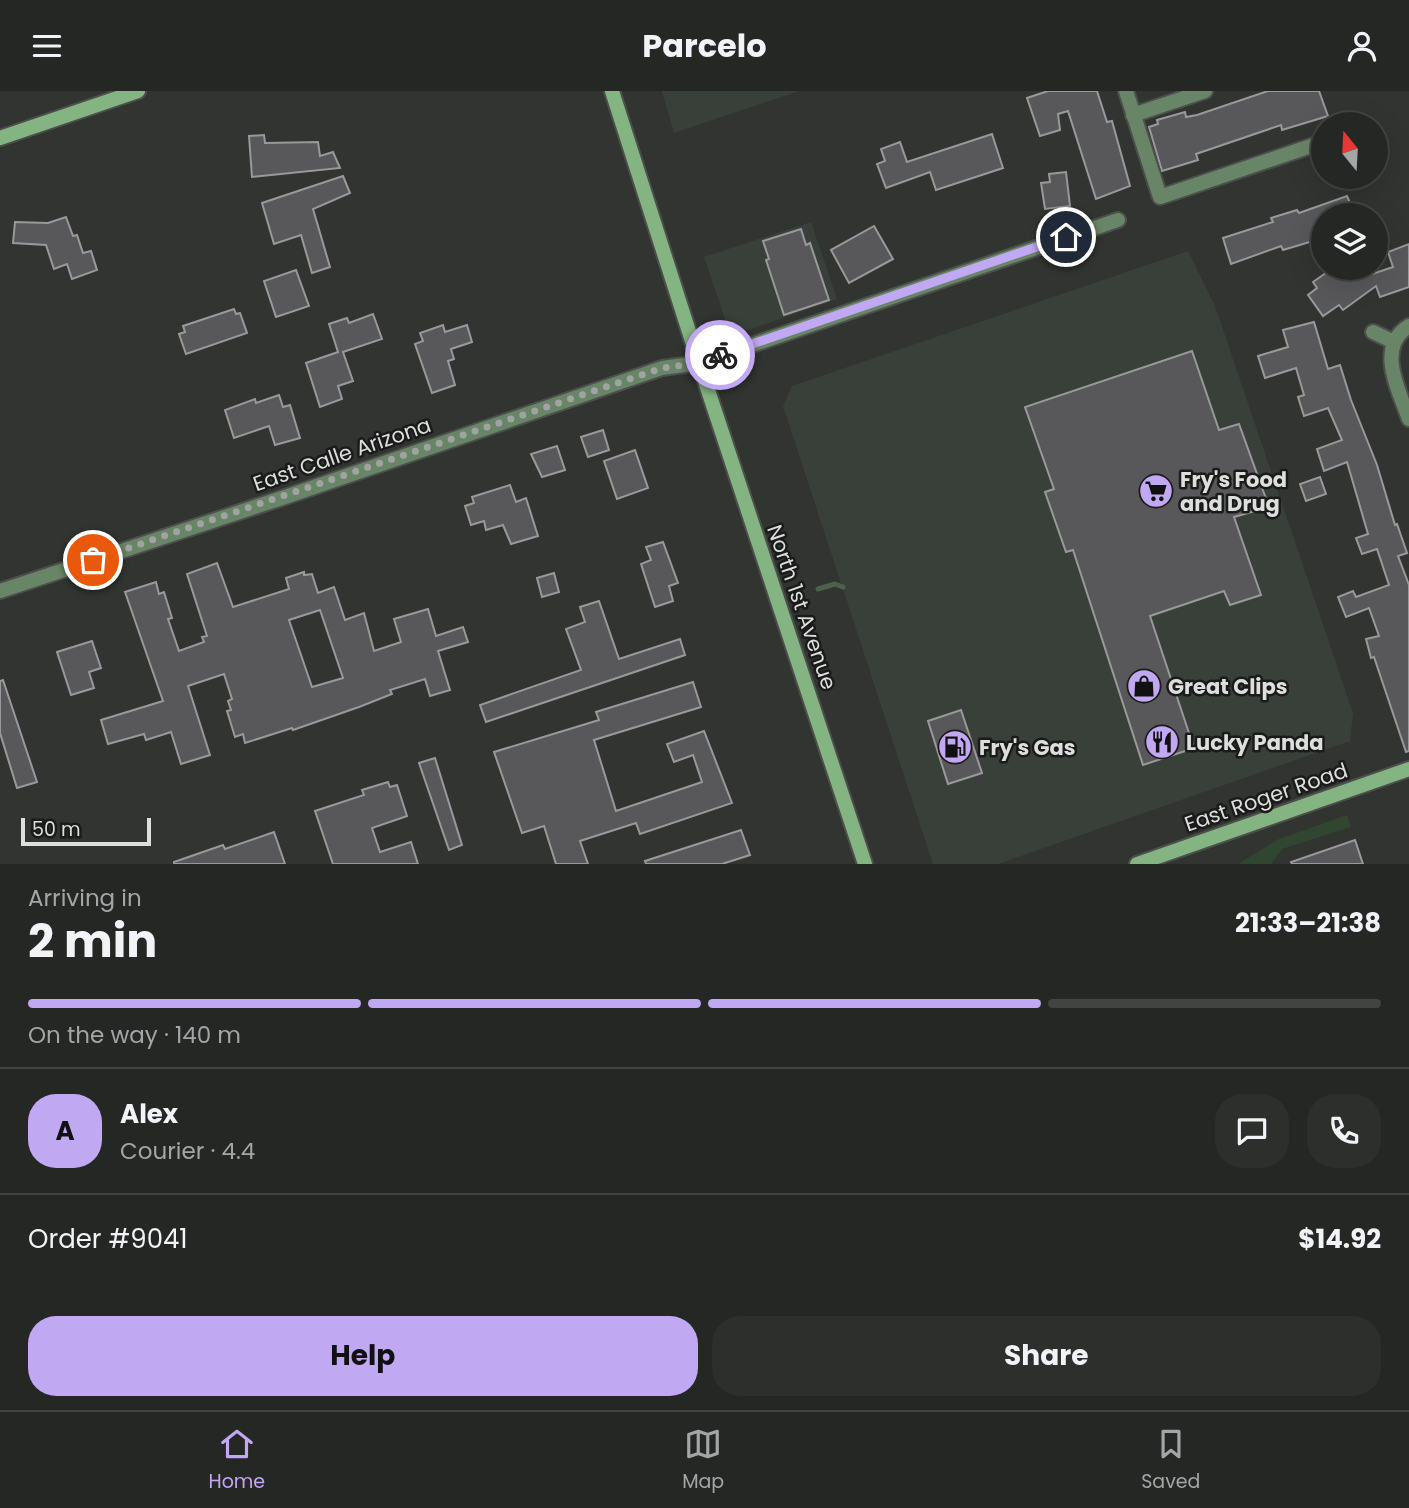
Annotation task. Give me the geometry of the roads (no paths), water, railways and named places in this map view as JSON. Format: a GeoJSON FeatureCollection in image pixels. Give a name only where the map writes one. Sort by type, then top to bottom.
{"type":"FeatureCollection","features":[{"type":"Feature","properties":{"kind":"main road"},"geometry":{"type":"LineString","coordinates":[[0,138],[138,91]]}},
{"type":"Feature","properties":{"kind":"main road","name":"North 1st Avenue"},"geometry":{"type":"LineString","coordinates":[[612,91],[865,864]]}},
{"type":"Feature","properties":{"kind":"main road","name":"East Roger Road"},"geometry":{"type":"LineString","coordinates":[[1137,864],[1409,769]]}},
{"type":"Feature","properties":{"kind":"street"},"geometry":{"type":"LineString","coordinates":[[1126,91],[1160,197],[1311,146]]}},
{"type":"Feature","properties":{"kind":"street"},"geometry":{"type":"LineString","coordinates":[[1133,115],[1205,91]]}},
{"type":"Feature","properties":{"kind":"street"},"geometry":{"type":"LineString","coordinates":[[699,363],[1118,220]]}},
{"type":"Feature","properties":{"kind":"street"},"geometry":{"type":"LineString","coordinates":[[1409,326],[1394,342],[1390,357],[1409,419]]}},
{"type":"Feature","properties":{"kind":"street"},"geometry":{"type":"LineString","coordinates":[[1373,332],[1394,342]]}},
{"type":"Feature","properties":{"kind":"street","name":"East Calle Arizona"},"geometry":{"type":"LineString","coordinates":[[0,591],[662,368],[699,363]]}},
{"type":"Feature","properties":{"kind":"waterway"},"geometry":{"type":"LineString","coordinates":[[818,589],[835,584],[843,587]]}},
{"type":"Feature","properties":{"kind":"place","name":"Fry's Food and Drug"},"geometry":{"type":"Point","coordinates":[1156,491]}},
{"type":"Feature","properties":{"kind":"place","name":"Great Clips"},"geometry":{"type":"Point","coordinates":[1144,686]}},
{"type":"Feature","properties":{"kind":"place","name":"Lucky Panda"},"geometry":{"type":"Point","coordinates":[1162,742]}},
{"type":"Feature","properties":{"kind":"place","name":"Fry's Gas"},"geometry":{"type":"Point","coordinates":[955,747]}}]}
